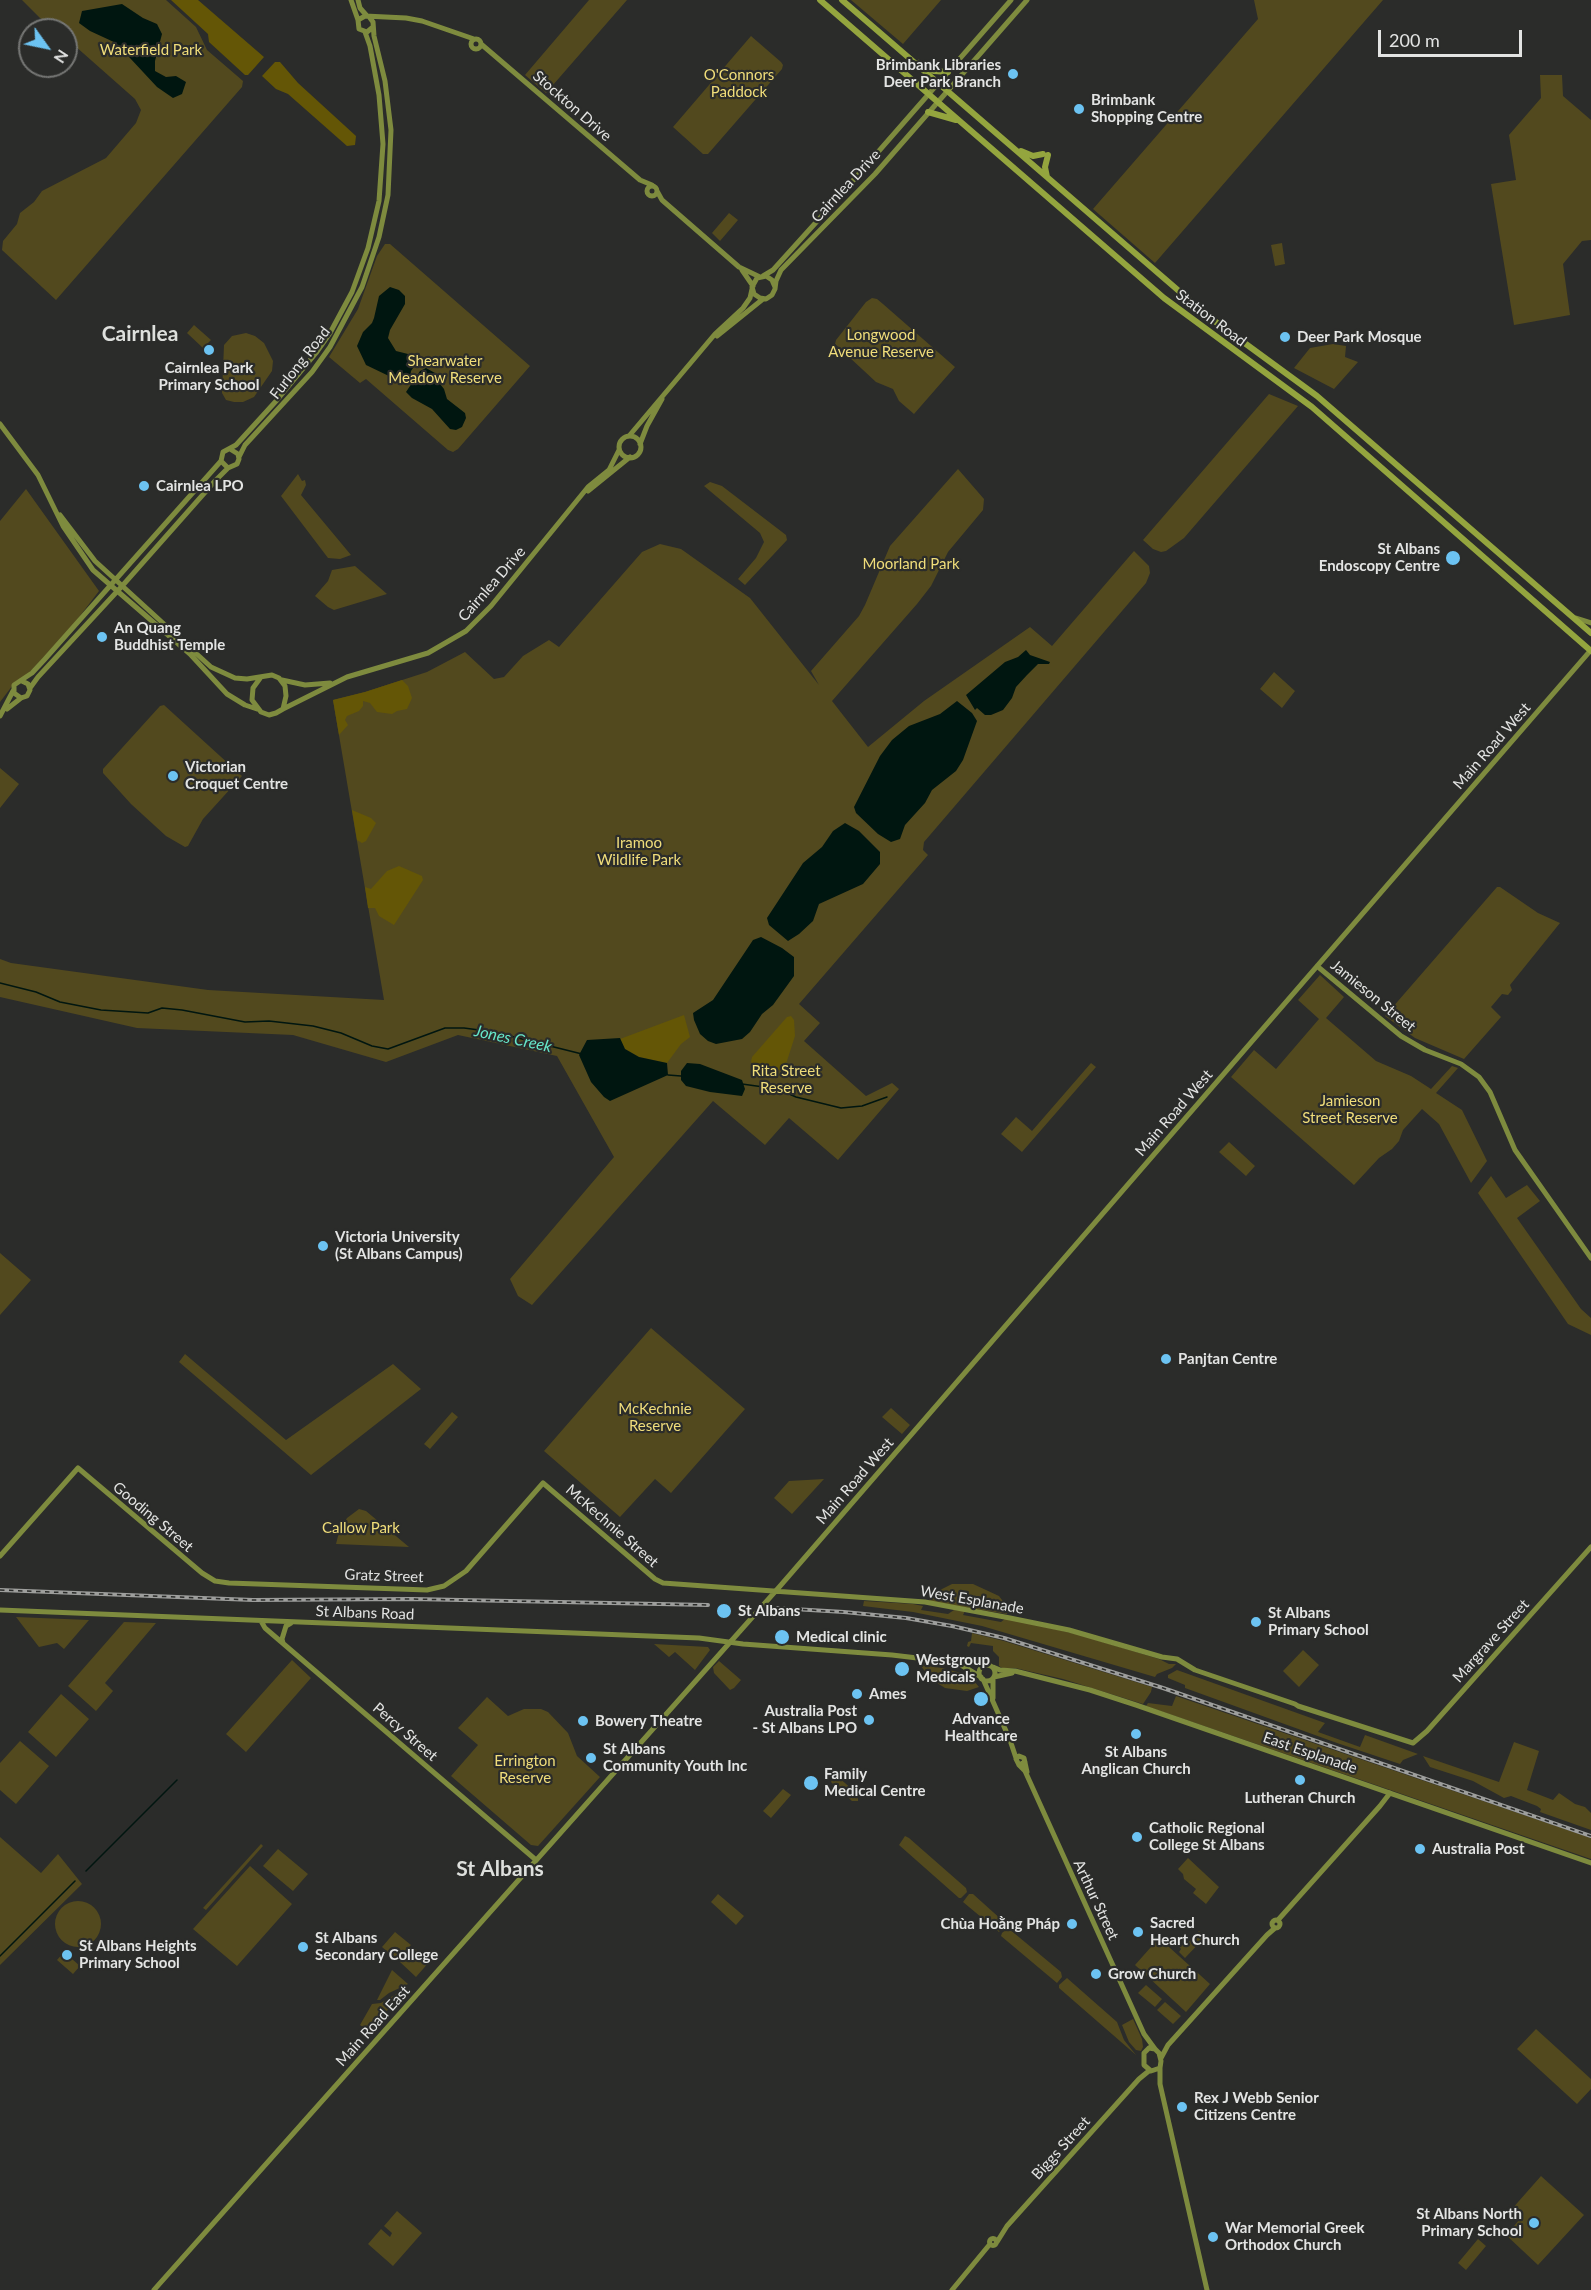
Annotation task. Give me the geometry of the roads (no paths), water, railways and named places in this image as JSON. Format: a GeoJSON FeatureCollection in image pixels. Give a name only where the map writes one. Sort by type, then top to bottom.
{"type":"FeatureCollection","features":[{"type":"Feature","properties":{"kind":"main road","name":"Station Road"},"geometry":{"type":"LineString","coordinates":[[820,0],[1179,310],[1312,407],[1591,650]]}},
{"type":"Feature","properties":{"kind":"main road","name":"Station Road"},"geometry":{"type":"LineString","coordinates":[[842,0],[1209,318],[1312,392],[1591,633]]}},
{"type":"Feature","properties":{"kind":"main road"},"geometry":{"type":"LineString","coordinates":[[908,57],[934,70],[948,72]]}},
{"type":"Feature","properties":{"kind":"main road"},"geometry":{"type":"LineString","coordinates":[[928,112],[964,125]]}},
{"type":"Feature","properties":{"kind":"main road"},"geometry":{"type":"LineString","coordinates":[[1015,149],[1033,156],[1046,154],[1047,177]]}},
{"type":"Feature","properties":{"kind":"main road"},"geometry":{"type":"LineString","coordinates":[[1025,178],[1035,166]]}},
{"type":"Feature","properties":{"kind":"main road"},"geometry":{"type":"LineString","coordinates":[[1448,527],[1457,516]]}},
{"type":"Feature","properties":{"kind":"street"},"geometry":{"type":"LineString","coordinates":[[351,0],[358,27],[365,32],[370,31],[373,26],[387,18]]}},
{"type":"Feature","properties":{"kind":"street"},"geometry":{"type":"LineString","coordinates":[[358,0],[360,8],[369,17],[373,26]]}},
{"type":"Feature","properties":{"kind":"street","name":"Cairnlea Drive"},"geometry":{"type":"LineString","coordinates":[[761,277],[773,270],[1011,0]]}},
{"type":"Feature","properties":{"kind":"street","name":"Cairnlea Drive"},"geometry":{"type":"LineString","coordinates":[[775,287],[782,270],[875,174],[1027,0]]}},
{"type":"Feature","properties":{"kind":"street"},"geometry":{"type":"LineString","coordinates":[[1000,12],[1010,20]]}},
{"type":"Feature","properties":{"kind":"street"},"geometry":{"type":"LineString","coordinates":[[358,20],[362,17],[387,18]]}},
{"type":"Feature","properties":{"kind":"street","name":"Stockton Drive"},"geometry":{"type":"LineString","coordinates":[[387,18],[422,21],[463,37],[472,42],[473,48],[480,46],[488,51],[640,180],[652,185]]}},
{"type":"Feature","properties":{"kind":"street","name":"Furlong Road"},"geometry":{"type":"LineString","coordinates":[[239,457],[245,446],[298,388],[326,353],[351,312],[373,259],[388,195],[391,130],[385,81],[373,26]]}},
{"type":"Feature","properties":{"kind":"street","name":"Furlong Road"},"geometry":{"type":"LineString","coordinates":[[230,449],[277,400],[316,353],[352,292],[368,248],[379,201],[383,144],[379,95],[370,46],[365,32]]}},
{"type":"Feature","properties":{"kind":"street","name":"Stockton Drive"},"geometry":{"type":"LineString","coordinates":[[640,180],[646,191]]}},
{"type":"Feature","properties":{"kind":"street"},"geometry":{"type":"LineString","coordinates":[[662,200],[657,190],[652,185],[649,186],[646,191],[662,200],[739,267],[757,297],[764,299]]}},
{"type":"Feature","properties":{"kind":"street"},"geometry":{"type":"LineString","coordinates":[[652,196],[657,190]]}},
{"type":"Feature","properties":{"kind":"street"},"geometry":{"type":"LineString","coordinates":[[842,193],[849,201]]}},
{"type":"Feature","properties":{"kind":"street"},"geometry":{"type":"LineString","coordinates":[[709,342],[772,295],[775,287],[769,278],[761,277],[739,267]]}},
{"type":"Feature","properties":{"kind":"street"},"geometry":{"type":"LineString","coordinates":[[664,395],[647,426],[638,453],[630,457],[623,455],[619,450],[622,440],[629,436],[715,333],[743,308],[750,298],[752,286],[761,277]]}},
{"type":"Feature","properties":{"kind":"street"},"geometry":{"type":"LineString","coordinates":[[1,426],[38,475],[63,526],[86,563],[109,587],[190,654],[227,694],[244,705],[269,715],[283,709],[286,691],[282,680],[272,675],[235,678],[211,667],[95,561],[57,510]]}},
{"type":"Feature","properties":{"kind":"street"},"geometry":{"type":"LineString","coordinates":[[629,436],[635,437],[640,444]]}},
{"type":"Feature","properties":{"kind":"street"},"geometry":{"type":"LineString","coordinates":[[230,449],[236,452],[239,457],[237,464],[228,468],[196,502],[38,677],[27,696],[21,698],[0,715],[14,685],[22,681],[45,659],[221,461],[223,452],[230,449]]}},
{"type":"Feature","properties":{"kind":"street","name":"Cairnlea Drive"},"geometry":{"type":"LineString","coordinates":[[283,709],[332,683],[428,653],[466,631],[491,606],[594,482],[609,470],[619,450]]}},
{"type":"Feature","properties":{"kind":"street","name":"Cairnlea Drive"},"geometry":{"type":"LineString","coordinates":[[582,496],[630,457]]}},
{"type":"Feature","properties":{"kind":"street"},"geometry":{"type":"LineString","coordinates":[[221,461],[228,468]]}},
{"type":"Feature","properties":{"kind":"street"},"geometry":{"type":"LineString","coordinates":[[185,502],[189,504],[196,502]]}},
{"type":"Feature","properties":{"kind":"street"},"geometry":{"type":"LineString","coordinates":[[1572,617],[1591,624]]}},
{"type":"Feature","properties":{"kind":"street","name":"Main Road West"},"geometry":{"type":"LineString","coordinates":[[730,1643],[1591,650]]}},
{"type":"Feature","properties":{"kind":"street"},"geometry":{"type":"LineString","coordinates":[[257,709],[252,694],[256,682],[261,677]]}},
{"type":"Feature","properties":{"kind":"street","name":"Cairnlea Drive"},"geometry":{"type":"LineString","coordinates":[[282,680],[305,685],[332,683]]}},
{"type":"Feature","properties":{"kind":"street"},"geometry":{"type":"LineString","coordinates":[[22,681],[30,688]]}},
{"type":"Feature","properties":{"kind":"street"},"geometry":{"type":"LineString","coordinates":[[13,691],[17,697],[21,698]]}},
{"type":"Feature","properties":{"kind":"street","name":"Jamieson Street"},"geometry":{"type":"LineString","coordinates":[[1317,966],[1392,1030],[1425,1050],[1461,1064],[1479,1077],[1490,1092],[1515,1149],[1591,1258]]}},
{"type":"Feature","properties":{"kind":"street","name":"Gooding Street"},"geometry":{"type":"LineString","coordinates":[[0,1556],[78,1468],[202,1573],[215,1581]]}},
{"type":"Feature","properties":{"kind":"street","name":"McKechnie Street"},"geometry":{"type":"LineString","coordinates":[[543,1483],[654,1579],[663,1583],[775,1592]]}},
{"type":"Feature","properties":{"kind":"street","name":"Gratz Street"},"geometry":{"type":"LineString","coordinates":[[215,1581],[427,1590],[439,1587],[452,1581],[466,1570],[543,1483]]}},
{"type":"Feature","properties":{"kind":"street","name":"Margrave Street"},"geometry":{"type":"LineString","coordinates":[[1405,1741],[1413,1743],[1421,1737],[1591,1547]]}},
{"type":"Feature","properties":{"kind":"street","name":"West Esplanade"},"geometry":{"type":"LineString","coordinates":[[775,1592],[925,1602],[1068,1630],[1187,1666],[1405,1741]]}},
{"type":"Feature","properties":{"kind":"street","name":"St Albans Road"},"geometry":{"type":"LineString","coordinates":[[0,1610],[657,1635],[730,1643]]}},
{"type":"Feature","properties":{"kind":"street","name":"Percy Street"},"geometry":{"type":"LineString","coordinates":[[261,1621],[265,1628],[536,1860]]}},
{"type":"Feature","properties":{"kind":"street"},"geometry":{"type":"LineString","coordinates":[[284,1644],[282,1639],[286,1626],[293,1622]]}},
{"type":"Feature","properties":{"kind":"street"},"geometry":{"type":"LineString","coordinates":[[730,1643],[951,1662],[987,1681],[994,1678]]}},
{"type":"Feature","properties":{"kind":"street","name":"Main Road East"},"geometry":{"type":"LineString","coordinates":[[154,2290],[730,1643]]}},
{"type":"Feature","properties":{"kind":"street"},"geometry":{"type":"LineString","coordinates":[[969,1670],[987,1665],[993,1667],[994,1703]]}},
{"type":"Feature","properties":{"kind":"street"},"geometry":{"type":"LineString","coordinates":[[983,1666],[979,1673],[994,1703]]}},
{"type":"Feature","properties":{"kind":"street","name":"East Esplanade"},"geometry":{"type":"LineString","coordinates":[[993,1667],[1099,1693],[1591,1863]]}},
{"type":"Feature","properties":{"kind":"street","name":"East Esplanade"},"geometry":{"type":"LineString","coordinates":[[994,1678],[1019,1673]]}},
{"type":"Feature","properties":{"kind":"street","name":"Arthur Street"},"geometry":{"type":"LineString","coordinates":[[994,1703],[1144,2034],[1156,2049]]}},
{"type":"Feature","properties":{"kind":"street"},"geometry":{"type":"LineString","coordinates":[[1207,2290],[1160,2084],[1161,2058],[1168,2045],[1274,1927],[1279,1928],[1279,1922],[1389,1793]]}},
{"type":"Feature","properties":{"kind":"street","name":"Arthur Street"},"geometry":{"type":"LineString","coordinates":[[1144,2034],[1145,2051]]}},
{"type":"Feature","properties":{"kind":"street"},"geometry":{"type":"LineString","coordinates":[[1160,2084],[1144,2065],[1143,2058],[1145,2051],[1168,2045]]}},
{"type":"Feature","properties":{"kind":"street"},"geometry":{"type":"LineString","coordinates":[[1156,2049],[1161,2058]]}},
{"type":"Feature","properties":{"kind":"street","name":"Biggs Street"},"geometry":{"type":"LineString","coordinates":[[1139,2079],[1144,2065]]}},
{"type":"Feature","properties":{"kind":"street"},"geometry":{"type":"LineString","coordinates":[[1151,2071],[1160,2068]]}},
{"type":"Feature","properties":{"kind":"street","name":"Biggs Street"},"geometry":{"type":"LineString","coordinates":[[952,2290],[1139,2079],[1151,2071]]}},
{"type":"Feature","properties":{"kind":"waterway","name":"Jones Creek"},"geometry":{"type":"LineString","coordinates":[[0,983],[36,992],[60,1002],[101,1010],[148,1013],[162,1008],[245,1022],[269,1021],[313,1026],[341,1033],[372,1046],[388,1049],[445,1028],[464,1028],[494,1032],[582,1054]]}},
{"type":"Feature","properties":{"kind":"waterway","name":"Jones Creek"},"geometry":{"type":"LineString","coordinates":[[668,1075],[681,1076]]}},
{"type":"Feature","properties":{"kind":"waterway","name":"Jones Creek"},"geometry":{"type":"LineString","coordinates":[[742,1084],[778,1089],[796,1097],[841,1108],[862,1106],[887,1097]]}},
{"type":"Feature","properties":{"kind":"waterway"},"geometry":{"type":"LineString","coordinates":[[86,1871],[177,1780]]}},
{"type":"Feature","properties":{"kind":"waterway"},"geometry":{"type":"LineString","coordinates":[[0,1956],[75,1881]]}},
{"type":"Feature","properties":{"kind":"railway"},"geometry":{"type":"LineString","coordinates":[[0,1590],[253,1600],[412,1599],[708,1605]]}},
{"type":"Feature","properties":{"kind":"railway"},"geometry":{"type":"LineString","coordinates":[[776,1608],[906,1618],[1004,1638],[1163,1688],[1591,1836]]}},
{"type":"Feature","properties":{"kind":"place","name":"Brimbank Libraries Deer Park Branch"},"geometry":{"type":"Point","coordinates":[1013,74]}},
{"type":"Feature","properties":{"kind":"place","name":"Brimbank Shopping Centre"},"geometry":{"type":"Point","coordinates":[1079,109]}},
{"type":"Feature","properties":{"kind":"place","name":"Deer Park Mosque"},"geometry":{"type":"Point","coordinates":[1285,337]}},
{"type":"Feature","properties":{"kind":"place","name":"Cairnlea Park Primary School"},"geometry":{"type":"Point","coordinates":[209,350]}},
{"type":"Feature","properties":{"kind":"place","name":"Cairnlea LPO"},"geometry":{"type":"Point","coordinates":[144,486]}},
{"type":"Feature","properties":{"kind":"place","name":"St Albans Endoscopy Centre"},"geometry":{"type":"Point","coordinates":[1453,558]}},
{"type":"Feature","properties":{"kind":"place","name":"An Quang Buddhist Temple"},"geometry":{"type":"Point","coordinates":[102,637]}},
{"type":"Feature","properties":{"kind":"place","name":"Victorian Croquet Centre"},"geometry":{"type":"Point","coordinates":[173,776]}},
{"type":"Feature","properties":{"kind":"place","name":"Victoria University (St Albans Campus)"},"geometry":{"type":"Point","coordinates":[323,1246]}},
{"type":"Feature","properties":{"kind":"place","name":"Panjtan Centre"},"geometry":{"type":"Point","coordinates":[1166,1359]}},
{"type":"Feature","properties":{"kind":"place","name":"St Albans"},"geometry":{"type":"Point","coordinates":[724,1611]}},
{"type":"Feature","properties":{"kind":"place","name":"St Albans Primary School"},"geometry":{"type":"Point","coordinates":[1256,1622]}},
{"type":"Feature","properties":{"kind":"place","name":"Medical clinic"},"geometry":{"type":"Point","coordinates":[782,1637]}},
{"type":"Feature","properties":{"kind":"place","name":"Westgroup Medicals"},"geometry":{"type":"Point","coordinates":[902,1669]}},
{"type":"Feature","properties":{"kind":"place","name":"Ames"},"geometry":{"type":"Point","coordinates":[857,1694]}},
{"type":"Feature","properties":{"kind":"place","name":"Advance Healthcare"},"geometry":{"type":"Point","coordinates":[981,1699]}},
{"type":"Feature","properties":{"kind":"place","name":"Australia Post - St Albans LPO"},"geometry":{"type":"Point","coordinates":[869,1720]}},
{"type":"Feature","properties":{"kind":"place","name":"Bowery Theatre"},"geometry":{"type":"Point","coordinates":[583,1721]}},
{"type":"Feature","properties":{"kind":"place","name":"St Albans Anglican Church"},"geometry":{"type":"Point","coordinates":[1136,1734]}},
{"type":"Feature","properties":{"kind":"place","name":"St Albans Community Youth Inc"},"geometry":{"type":"Point","coordinates":[591,1758]}},
{"type":"Feature","properties":{"kind":"place","name":"Lutheran Church"},"geometry":{"type":"Point","coordinates":[1300,1780]}},
{"type":"Feature","properties":{"kind":"place","name":"Family Medical Centre"},"geometry":{"type":"Point","coordinates":[811,1783]}},
{"type":"Feature","properties":{"kind":"place","name":"Catholic Regional College St Albans"},"geometry":{"type":"Point","coordinates":[1137,1837]}},
{"type":"Feature","properties":{"kind":"place","name":"Australia Post"},"geometry":{"type":"Point","coordinates":[1420,1849]}},
{"type":"Feature","properties":{"kind":"place","name":"Chùa Hoằng Pháp"},"geometry":{"type":"Point","coordinates":[1072,1924]}},
{"type":"Feature","properties":{"kind":"place","name":"Sacred Heart Church"},"geometry":{"type":"Point","coordinates":[1138,1932]}},
{"type":"Feature","properties":{"kind":"place","name":"St Albans Secondary College"},"geometry":{"type":"Point","coordinates":[303,1947]}},
{"type":"Feature","properties":{"kind":"place","name":"St Albans Heights Primary School"},"geometry":{"type":"Point","coordinates":[67,1955]}},
{"type":"Feature","properties":{"kind":"place","name":"Grow Church"},"geometry":{"type":"Point","coordinates":[1096,1974]}},
{"type":"Feature","properties":{"kind":"place","name":"Rex J Webb Senior Citizens Centre"},"geometry":{"type":"Point","coordinates":[1182,2107]}},
{"type":"Feature","properties":{"kind":"place","name":"St Albans North Primary School"},"geometry":{"type":"Point","coordinates":[1534,2223]}},
{"type":"Feature","properties":{"kind":"place","name":"War Memorial Greek Orthodox Church"},"geometry":{"type":"Point","coordinates":[1213,2237]}},
{"type":"Feature","properties":{"kind":"district","name":"Cairnlea"},"geometry":{"type":"Point","coordinates":[140,334]}},
{"type":"Feature","properties":{"kind":"district","name":"St Albans"},"geometry":{"type":"Point","coordinates":[500,1869]}},
{"type":"Feature","properties":{"kind":"park label","name":"Waterfield Park"},"geometry":{"type":"Point","coordinates":[151,50]}},
{"type":"Feature","properties":{"kind":"park label","name":"O'Connors Paddock"},"geometry":{"type":"Point","coordinates":[739,84]}},
{"type":"Feature","properties":{"kind":"park label","name":"Longwood Avenue Reserve"},"geometry":{"type":"Point","coordinates":[881,344]}},
{"type":"Feature","properties":{"kind":"park label","name":"Shearwater Meadow Reserve"},"geometry":{"type":"Point","coordinates":[445,370]}},
{"type":"Feature","properties":{"kind":"park label","name":"Moorland Park"},"geometry":{"type":"Point","coordinates":[911,564]}},
{"type":"Feature","properties":{"kind":"park label","name":"Iramoo Wildlife Park"},"geometry":{"type":"Point","coordinates":[639,852]}},
{"type":"Feature","properties":{"kind":"park label","name":"Rita Street Reserve"},"geometry":{"type":"Point","coordinates":[786,1080]}},
{"type":"Feature","properties":{"kind":"park label","name":"Jamieson Street Reserve"},"geometry":{"type":"Point","coordinates":[1350,1110]}},
{"type":"Feature","properties":{"kind":"park label","name":"McKechnie Reserve"},"geometry":{"type":"Point","coordinates":[655,1418]}},
{"type":"Feature","properties":{"kind":"park label","name":"Callow Park"},"geometry":{"type":"Point","coordinates":[361,1528]}},
{"type":"Feature","properties":{"kind":"park label","name":"Errington Reserve"},"geometry":{"type":"Point","coordinates":[525,1770]}}]}
